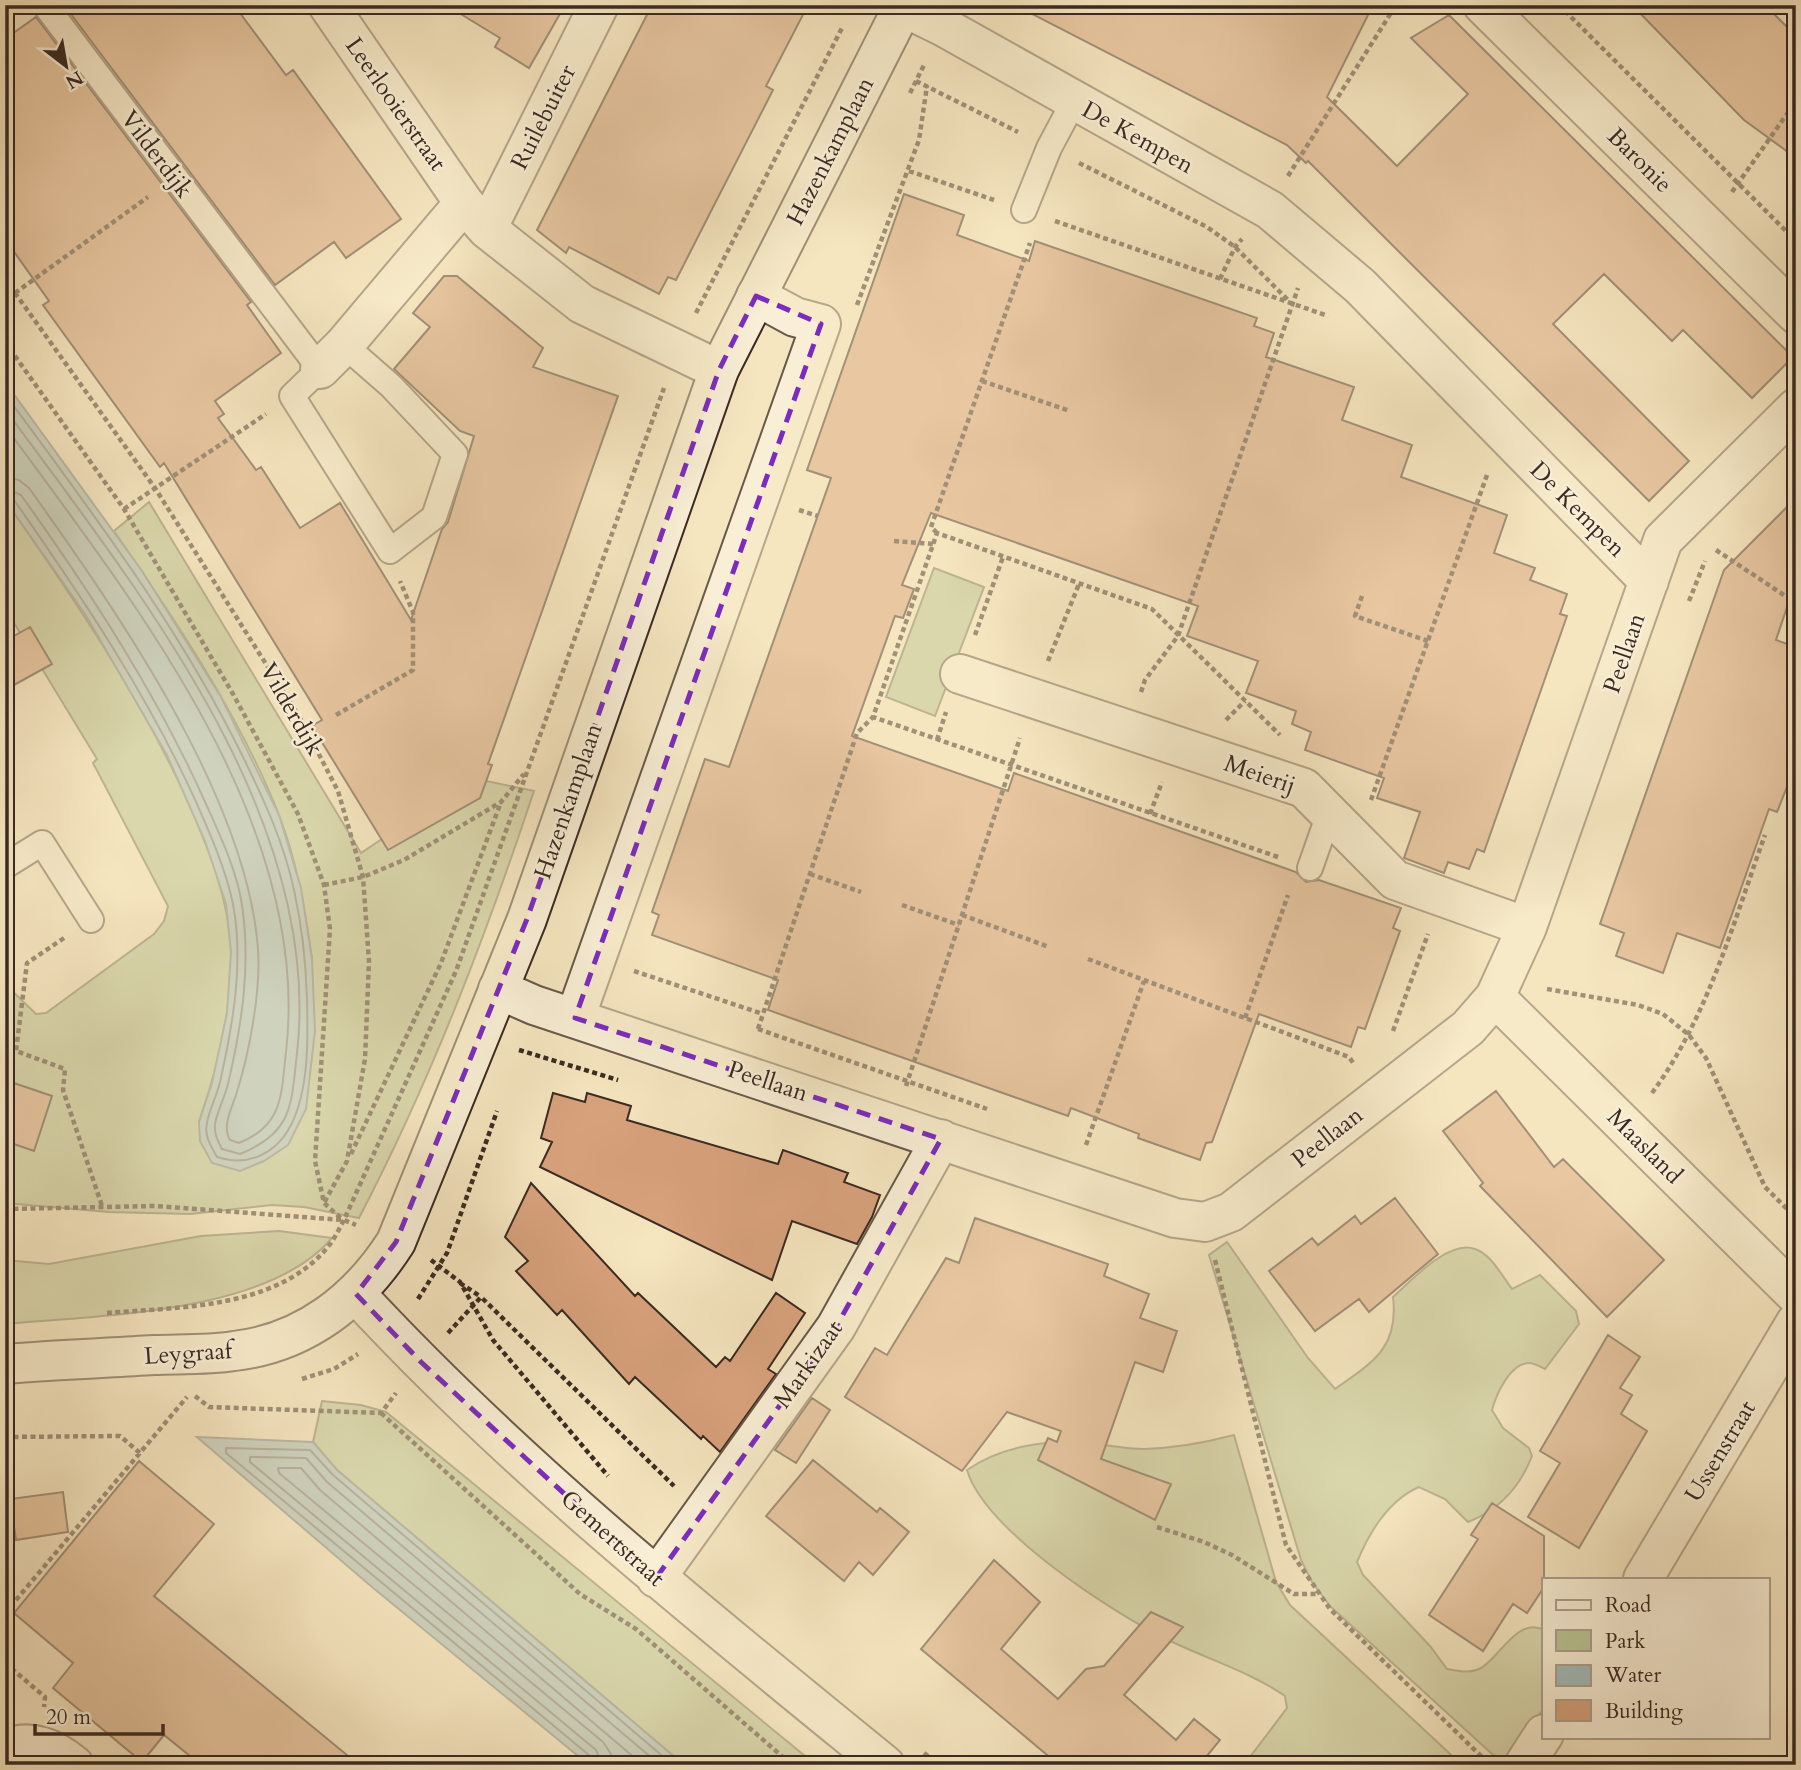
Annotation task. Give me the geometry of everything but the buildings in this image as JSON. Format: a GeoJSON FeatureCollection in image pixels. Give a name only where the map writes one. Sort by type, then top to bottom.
{"type":"FeatureCollection","features":[{"type":"Feature","properties":{"kind":"street","name":"Leerlooierstraat"},"geometry":{"type":"LineString","coordinates":[[328,5],[476,216],[582,304],[719,370]]}},
{"type":"Feature","properties":{"kind":"street","name":"Ruilebuiter"},"geometry":{"type":"LineString","coordinates":[[476,216],[599,5]]}},
{"type":"Feature","properties":{"kind":"street","name":"Baronie"},"geometry":{"type":"LineString","coordinates":[[1483,5],[1796,314]]}},
{"type":"Feature","properties":{"kind":"street","name":"De Kempen"},"geometry":{"type":"LineString","coordinates":[[904,6],[1270,210],[1360,286],[1650,581]]}},
{"type":"Feature","properties":{"kind":"street","name":"Hazenkamplaan"},"geometry":{"type":"LineString","coordinates":[[356,1294],[374,1276],[396,1242],[531,906],[719,370],[904,6]]}},
{"type":"Feature","properties":{"kind":"street"},"geometry":{"type":"LineString","coordinates":[[332,357],[476,216]]}},
{"type":"Feature","properties":{"kind":"street"},"geometry":{"type":"LineString","coordinates":[[575,1018],[821,324],[795,317],[756,296]]}},
{"type":"Feature","properties":{"kind":"street","name":"Peellaan"},"geometry":{"type":"LineString","coordinates":[[498,989],[575,1018],[1175,1218],[1204,1241],[1231,1212],[1468,1028],[1495,997],[1527,927],[1663,540],[1796,408]]}},
{"type":"Feature","properties":{"kind":"street","name":"Meierij"},"geometry":{"type":"LineString","coordinates":[[960,674],[1304,788],[1395,880],[1527,927]]}},
{"type":"Feature","properties":{"kind":"street","name":"Maasland"},"geometry":{"type":"LineString","coordinates":[[1495,997],[1796,1295]]}},
{"type":"Feature","properties":{"kind":"street","name":"Markizaat"},"geometry":{"type":"LineString","coordinates":[[656,1578],[836,1327],[941,1139]]}},
{"type":"Feature","properties":{"kind":"street","name":"Gemertstraat"},"geometry":{"type":"LineString","coordinates":[[356,1294],[421,1363],[656,1578],[885,1765]]}},
{"type":"Feature","properties":{"kind":"street","name":"Leygraaf"},"geometry":{"type":"LineString","coordinates":[[5,1364],[236,1351],[288,1337],[317,1323],[356,1294]]}},
{"type":"Feature","properties":{"kind":"street","name":"Ussenstraat"},"geometry":{"type":"LineString","coordinates":[[1644,1578],[1796,1322]]}},
{"type":"Feature","properties":{"kind":"street"},"geometry":{"type":"LineString","coordinates":[[1524,1765],[1542,1737]]}},
{"type":"Feature","properties":{"kind":"street"},"geometry":{"type":"LineString","coordinates":[[23,1746],[74,1765]]}},
{"type":"Feature","properties":{"kind":"lane","name":"Vilderdijk"},"geometry":{"type":"LineString","coordinates":[[45,5],[175,178],[332,357],[391,386],[456,454],[434,517],[390,551]]}},
{"type":"Feature","properties":{"kind":"lane"},"geometry":{"type":"LineString","coordinates":[[1032,213],[1049,148],[1074,101]]}},
{"type":"Feature","properties":{"kind":"lane"},"geometry":{"type":"LineString","coordinates":[[332,357],[292,396],[390,551]]}},
{"type":"Feature","properties":{"kind":"lane"},"geometry":{"type":"LineString","coordinates":[[1310,868],[1329,814]]}},
{"type":"Feature","properties":{"kind":"lane"},"geometry":{"type":"LineString","coordinates":[[5,866],[42,843],[91,920]]}},
{"type":"Feature","properties":{"kind":"path"},"geometry":{"type":"LineString","coordinates":[[1270,210],[1290,171],[1396,5]]}},
{"type":"Feature","properties":{"kind":"path"},"geometry":{"type":"LineString","coordinates":[[1559,5],[1796,241]]}},
{"type":"Feature","properties":{"kind":"path"},"geometry":{"type":"LineString","coordinates":[[103,1313],[197,1305],[259,1292],[297,1273],[327,1248],[344,1220],[456,971],[677,351],[848,17]]}},
{"type":"Feature","properties":{"kind":"path","name":"De Kempen"},"geometry":{"type":"LineString","coordinates":[[916,81],[1208,227],[1235,247],[1291,303]]}},
{"type":"Feature","properties":{"kind":"path"},"geometry":{"type":"LineString","coordinates":[[821,324],[841,308],[855,310],[919,140],[927,86]]}},
{"type":"Feature","properties":{"kind":"path"},"geometry":{"type":"LineString","coordinates":[[1703,222],[1739,184],[1796,101]]}},
{"type":"Feature","properties":{"kind":"path","name":"De Kempen"},"geometry":{"type":"LineString","coordinates":[[909,171],[1329,316],[1360,286]]}},
{"type":"Feature","properties":{"kind":"path"},"geometry":{"type":"LineString","coordinates":[[15,293],[175,178]]}},
{"type":"Feature","properties":{"kind":"path"},"geometry":{"type":"LineString","coordinates":[[937,533],[931,527],[982,381],[1032,213]]}},
{"type":"Feature","properties":{"kind":"path"},"geometry":{"type":"LineString","coordinates":[[1129,730],[1145,680],[1178,636],[1291,303],[1315,249]]}},
{"type":"Feature","properties":{"kind":"path","name":"Vilderdijk"},"geometry":{"type":"LineString","coordinates":[[5,279],[155,488],[300,718],[338,791],[363,877],[369,961],[365,1059],[347,1161],[324,1203]]}},
{"type":"Feature","properties":{"kind":"path"},"geometry":{"type":"LineString","coordinates":[[5,342],[124,509],[233,694],[298,814],[324,885],[330,929],[316,1161],[324,1203],[344,1220],[396,1242]]}},
{"type":"Feature","properties":{"kind":"path"},"geometry":{"type":"LineString","coordinates":[[982,381],[1070,411]]}},
{"type":"Feature","properties":{"kind":"path"},"geometry":{"type":"LineString","coordinates":[[124,509],[292,396]]}},
{"type":"Feature","properties":{"kind":"path"},"geometry":{"type":"LineString","coordinates":[[1356,841],[1502,433]]}},
{"type":"Feature","properties":{"kind":"path"},"geometry":{"type":"LineString","coordinates":[[894,541],[933,544]]}},
{"type":"Feature","properties":{"kind":"path"},"geometry":{"type":"LineString","coordinates":[[1688,602],[1703,563],[1724,541]]}},
{"type":"Feature","properties":{"kind":"path"},"geometry":{"type":"LineString","coordinates":[[1716,550],[1796,603]]}},
{"type":"Feature","properties":{"kind":"path"},"geometry":{"type":"LineString","coordinates":[[336,715],[413,670],[413,612],[407,603],[390,551]]}},
{"type":"Feature","properties":{"kind":"path"},"geometry":{"type":"LineString","coordinates":[[893,1123],[1034,698],[1079,584]]}},
{"type":"Feature","properties":{"kind":"path"},"geometry":{"type":"LineString","coordinates":[[1362,596],[1355,616],[1428,641]]}},
{"type":"Feature","properties":{"kind":"path"},"geometry":{"type":"LineString","coordinates":[[743,1073],[857,733],[873,717]]}},
{"type":"Feature","properties":{"kind":"path"},"geometry":{"type":"LineString","coordinates":[[324,885],[363,877],[404,860],[500,802],[527,770]]}},
{"type":"Feature","properties":{"kind":"path"},"geometry":{"type":"LineString","coordinates":[[347,1161],[441,963],[500,802]]}},
{"type":"Feature","properties":{"kind":"path"},"geometry":{"type":"LineString","coordinates":[[1626,1127],[1664,1076],[1689,1035],[1765,835]]}},
{"type":"Feature","properties":{"kind":"path"},"geometry":{"type":"LineString","coordinates":[[810,874],[860,892]]}},
{"type":"Feature","properties":{"kind":"path"},"geometry":{"type":"LineString","coordinates":[[1245,1018],[1289,890]]}},
{"type":"Feature","properties":{"kind":"path"},"geometry":{"type":"LineString","coordinates":[[1389,1044],[1441,897]]}},
{"type":"Feature","properties":{"kind":"path"},"geometry":{"type":"LineString","coordinates":[[902,905],[958,925]]}},
{"type":"Feature","properties":{"kind":"path"},"geometry":{"type":"LineString","coordinates":[[962,915],[1049,947]]}},
{"type":"Feature","properties":{"kind":"path"},"geometry":{"type":"LineString","coordinates":[[91,920],[27,963],[16,1051],[65,1069],[63,1090],[102,1206]]}},
{"type":"Feature","properties":{"kind":"path"},"geometry":{"type":"LineString","coordinates":[[596,958],[763,1014]]}},
{"type":"Feature","properties":{"kind":"path"},"geometry":{"type":"LineString","coordinates":[[1088,959],[1349,1057],[1357,1068]]}},
{"type":"Feature","properties":{"kind":"path"},"geometry":{"type":"LineString","coordinates":[[1530,1032],[1551,976]]}},
{"type":"Feature","properties":{"kind":"path"},"geometry":{"type":"LineString","coordinates":[[1073,1184],[1144,981]]}},
{"type":"Feature","properties":{"kind":"path"},"geometry":{"type":"LineString","coordinates":[[1546,989],[1638,1005],[1663,1014],[1689,1035],[1706,1058],[1765,1187],[1796,1218]]}},
{"type":"Feature","properties":{"kind":"path"},"geometry":{"type":"LineString","coordinates":[[758,1029],[997,1112]]}},
{"type":"Feature","properties":{"kind":"path"},"geometry":{"type":"LineString","coordinates":[[519,1050],[623,1081]]}},
{"type":"Feature","properties":{"kind":"path"},"geometry":{"type":"LineString","coordinates":[[1074,1139],[1099,1147]]}},
{"type":"Feature","properties":{"kind":"path"},"geometry":{"type":"LineString","coordinates":[[5,1209],[155,1206],[344,1220]]}},
{"type":"Feature","properties":{"kind":"path"},"geometry":{"type":"LineString","coordinates":[[1204,1241],[1214,1259],[1286,1545],[1330,1609],[1489,1765]]}},
{"type":"Feature","properties":{"kind":"path"},"geometry":{"type":"LineString","coordinates":[[1204,1241],[1214,1259]]}},
{"type":"Feature","properties":{"kind":"path"},"geometry":{"type":"LineString","coordinates":[[1214,1259],[1225,1256]]}},
{"type":"Feature","properties":{"kind":"path"},"geometry":{"type":"LineString","coordinates":[[460,1282],[481,1297],[702,1513]]}},
{"type":"Feature","properties":{"kind":"path"},"geometry":{"type":"LineString","coordinates":[[381,1413],[421,1363],[481,1297]]}},
{"type":"Feature","properties":{"kind":"path"},"geometry":{"type":"LineString","coordinates":[[5,1614],[191,1392],[209,1407],[381,1413],[580,1594],[636,1629],[792,1765]]}},
{"type":"Feature","properties":{"kind":"path"},"geometry":{"type":"LineString","coordinates":[[5,1437],[120,1436],[140,1453]]}},
{"type":"Feature","properties":{"kind":"path"},"geometry":{"type":"LineString","coordinates":[[1157,1527],[1204,1542],[1232,1555],[1294,1594],[1320,1594]]}},
{"type":"Feature","properties":{"kind":"path"},"geometry":{"type":"LineString","coordinates":[[5,1663],[46,1697],[23,1746]]}},
{"type":"Feature","properties":{"kind":"highlighted area"},"geometry":{"type":"Polygon","coordinates":[[[756,296],[821,324],[575,1018],[941,1139],[836,1327],[656,1578],[421,1362],[356,1294],[396,1242],[527,919],[719,370],[756,296]]]}},
{"type":"Feature","properties":{"kind":"green space"},"geometry":{"type":"Polygon","coordinates":[[[5,500],[127,685],[189,804],[217,875],[229,932],[231,973],[218,1060],[199,1122],[312,959],[296,868],[279,815],[263,778],[204,669],[114,531],[149,502],[361,853],[472,778],[534,791],[455,1008],[410,1114],[359,1218],[304,1207],[272,1205],[190,1214],[109,1212],[5,1203],[5,984],[36,1014],[46,1013],[154,934],[164,921],[168,906],[93,763],[97,759],[5,608],[5,500]]]}},
{"type":"Feature","properties":{"kind":"green space"},"geometry":{"type":"Polygon","coordinates":[[[934,568],[984,587],[935,716],[886,697],[934,568]]]}},
{"type":"Feature","properties":{"kind":"green space"},"geometry":{"type":"Polygon","coordinates":[[[279,1231],[332,1238],[303,1263],[267,1282],[225,1296],[132,1313],[5,1324],[5,1260],[49,1264],[201,1236],[279,1231]]]}},
{"type":"Feature","properties":{"kind":"green space"},"geometry":{"type":"Polygon","coordinates":[[[1227,1242],[1308,1358],[1335,1389],[1372,1361],[1387,1341],[1392,1329],[1393,1297],[1431,1263],[1454,1250],[1465,1248],[1481,1252],[1491,1260],[1512,1289],[1540,1275],[1576,1311],[1579,1324],[1545,1369],[1529,1363],[1516,1368],[1500,1389],[1494,1404],[1492,1410],[1503,1428],[1529,1448],[1532,1456],[1515,1487],[1499,1504],[1468,1522],[1445,1499],[1419,1487],[1398,1500],[1381,1518],[1357,1562],[1363,1575],[1430,1646],[1447,1669],[1464,1672],[1477,1670],[1488,1663],[1518,1633],[1526,1628],[1542,1629],[1542,1711],[1503,1764],[1330,1606],[1312,1582],[1301,1560],[1209,1255],[1227,1242]]]}},
{"type":"Feature","properties":{"kind":"green space"},"geometry":{"type":"Polygon","coordinates":[[[322,1401],[361,1405],[386,1412],[816,1765],[684,1765],[337,1470],[313,1442],[322,1401]]]}},
{"type":"Feature","properties":{"kind":"green space"},"geometry":{"type":"Polygon","coordinates":[[[1234,1435],[1276,1582],[1290,1605],[1462,1765],[1244,1765],[1287,1708],[1285,1696],[1241,1672],[1164,1638],[1082,1588],[1023,1542],[998,1518],[978,1493],[967,1470],[995,1455],[1042,1443],[1074,1442],[1144,1449],[1189,1445],[1234,1435]]]}},
{"type":"Feature","properties":{"kind":"water"},"geometry":{"type":"Polygon","coordinates":[[[5,382],[142,571],[221,697],[279,815],[301,888],[312,959],[315,1031],[306,1109],[288,1145],[264,1161],[240,1171],[212,1163],[200,1141],[199,1122],[212,1083],[227,1013],[231,952],[226,904],[205,841],[167,755],[85,614],[5,500],[5,382]]]}},
{"type":"Feature","properties":{"kind":"water"},"geometry":{"type":"Polygon","coordinates":[[[197,1437],[313,1442],[337,1470],[684,1765],[589,1765],[372,1587],[197,1437]]]}}]}
